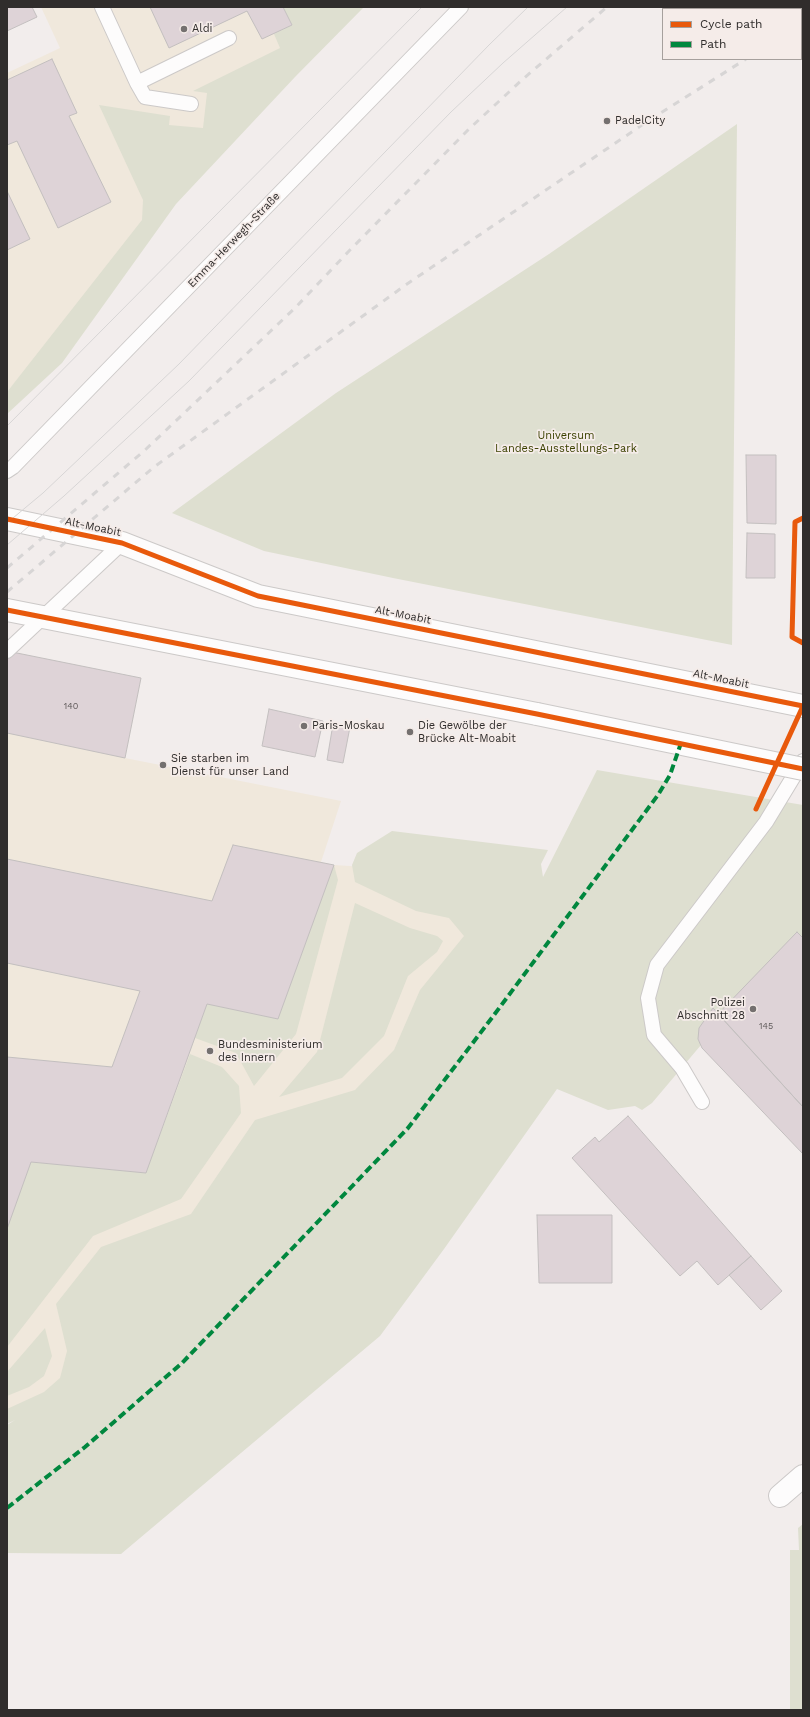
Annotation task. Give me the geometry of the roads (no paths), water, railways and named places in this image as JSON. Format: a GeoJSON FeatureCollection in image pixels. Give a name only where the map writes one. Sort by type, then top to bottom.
{"type":"FeatureCollection","features":[{"type":"Feature","properties":{"kind":"street","name":"Alt-Moabit"},"geometry":{"type":"LineString","coordinates":[[7,519],[122,543],[258,596],[803,706]]}},
{"type":"Feature","properties":{"kind":"street"},"geometry":{"type":"LineString","coordinates":[[7,610],[537,714],[803,769]]}},
{"type":"Feature","properties":{"kind":"street"},"geometry":{"type":"LineString","coordinates":[[780,1496],[803,1476]]}},
{"type":"Feature","properties":{"kind":"lane"},"geometry":{"type":"LineString","coordinates":[[102,7],[145,98],[191,104]]}},
{"type":"Feature","properties":{"kind":"lane","name":"Emma-Herwegh-Straße"},"geometry":{"type":"LineString","coordinates":[[7,471],[19,462],[460,7]]}},
{"type":"Feature","properties":{"kind":"lane"},"geometry":{"type":"LineString","coordinates":[[137,83],[229,38]]}},
{"type":"Feature","properties":{"kind":"lane"},"geometry":{"type":"LineString","coordinates":[[7,651],[122,543]]}},
{"type":"Feature","properties":{"kind":"lane"},"geometry":{"type":"LineString","coordinates":[[702,1102],[682,1068],[654,1035],[648,998],[657,966],[766,822],[803,761]]}},
{"type":"Feature","properties":{"kind":"tram line"},"geometry":{"type":"LineString","coordinates":[[7,426],[422,7]]}},
{"type":"Feature","properties":{"kind":"tram line"},"geometry":{"type":"LineString","coordinates":[[7,523],[43,493],[179,364],[489,45],[528,7]]}},
{"type":"Feature","properties":{"kind":"tram line"},"geometry":{"type":"LineString","coordinates":[[7,545],[64,496],[189,381],[451,112],[503,63],[567,7]]}},
{"type":"Feature","properties":{"kind":"railway"},"geometry":{"type":"LineString","coordinates":[[7,568],[144,451],[295,308],[469,129],[523,79],[607,7]]}},
{"type":"Feature","properties":{"kind":"railway"},"geometry":{"type":"LineString","coordinates":[[7,592],[154,467],[407,284],[645,123],[744,60]]}},
{"type":"Feature","properties":{"kind":"place","name":"Aldi"},"geometry":{"type":"Point","coordinates":[184,29]}},
{"type":"Feature","properties":{"kind":"place","name":"PadelCity"},"geometry":{"type":"Point","coordinates":[607,121]}},
{"type":"Feature","properties":{"kind":"place","name":"Paris-Moskau"},"geometry":{"type":"Point","coordinates":[304,726]}},
{"type":"Feature","properties":{"kind":"place","name":"Die Gewölbe der Brücke Alt-Moabit"},"geometry":{"type":"Point","coordinates":[410,732]}},
{"type":"Feature","properties":{"kind":"place","name":"Sie starben im Dienst für unser Land"},"geometry":{"type":"Point","coordinates":[163,765]}},
{"type":"Feature","properties":{"kind":"place","name":"Polizei Abschnitt 28"},"geometry":{"type":"Point","coordinates":[753,1009]}},
{"type":"Feature","properties":{"kind":"place","name":"Bundesministerium des Innern"},"geometry":{"type":"Point","coordinates":[210,1051]}},
{"type":"Feature","properties":{"kind":"park label","name":"Universum Landes-Ausstellungs-Park"},"geometry":{"type":"Point","coordinates":[566,442]}}]}
